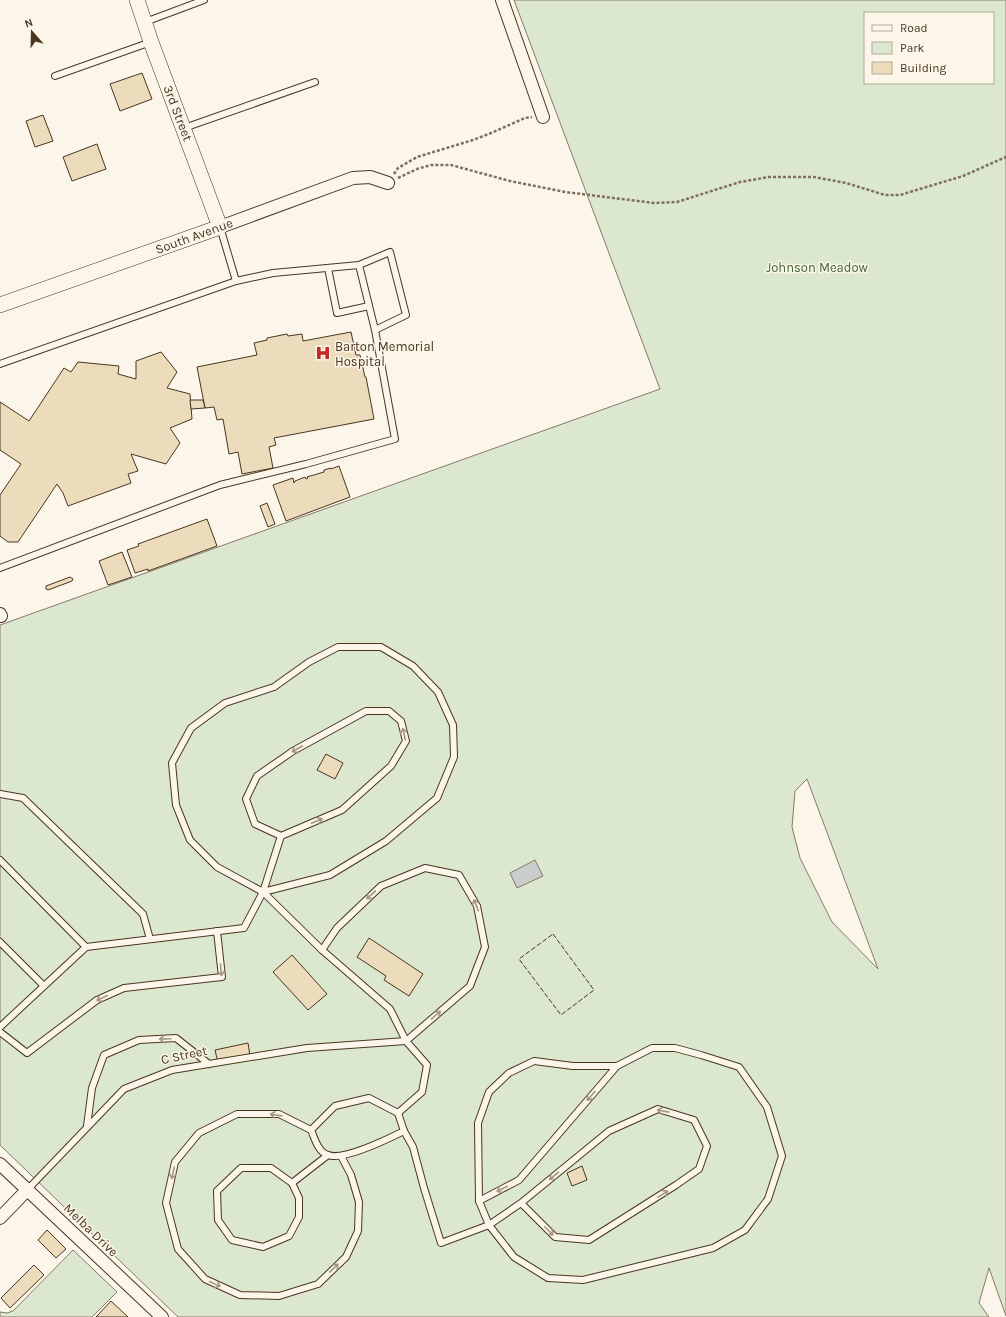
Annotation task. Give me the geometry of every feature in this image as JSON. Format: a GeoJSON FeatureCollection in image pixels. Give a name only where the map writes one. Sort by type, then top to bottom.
{"type":"FeatureCollection","features":[{"type":"Feature","properties":{"kind":"street","name":"3rd Street"},"geometry":{"type":"LineString","coordinates":[[137,0],[151,42],[220,227]]}},
{"type":"Feature","properties":{"kind":"street"},"geometry":{"type":"LineString","coordinates":[[502,0],[543,116]]}},
{"type":"Feature","properties":{"kind":"street","name":"South Avenue"},"geometry":{"type":"LineString","coordinates":[[0,305],[353,178],[370,177],[388,183]]}},
{"type":"Feature","properties":{"kind":"street","name":"Melba Drive"},"geometry":{"type":"LineString","coordinates":[[0,1164],[162,1317]]}},
{"type":"Feature","properties":{"kind":"street","name":"C Street"},"geometry":{"type":"LineString","coordinates":[[0,1218],[28,1189]]}},
{"type":"Feature","properties":{"kind":"lane"},"geometry":{"type":"LineString","coordinates":[[145,22],[204,0]]}},
{"type":"Feature","properties":{"kind":"lane"},"geometry":{"type":"LineString","coordinates":[[55,76],[151,42]]}},
{"type":"Feature","properties":{"kind":"lane"},"geometry":{"type":"LineString","coordinates":[[184,128],[315,82]]}},
{"type":"Feature","properties":{"kind":"lane"},"geometry":{"type":"LineString","coordinates":[[220,227],[236,281]]}},
{"type":"Feature","properties":{"kind":"lane"},"geometry":{"type":"LineString","coordinates":[[0,364],[236,281],[273,274],[359,265],[390,252],[406,314],[375,330]]}},
{"type":"Feature","properties":{"kind":"lane"},"geometry":{"type":"LineString","coordinates":[[0,568],[220,485],[306,464],[395,439],[375,330],[359,265]]}},
{"type":"Feature","properties":{"kind":"lane"},"geometry":{"type":"LineString","coordinates":[[328,268],[338,313],[369,306]]}},
{"type":"Feature","properties":{"kind":"lane"},"geometry":{"type":"LineString","coordinates":[[263,892],[330,875],[386,841],[437,798],[454,757],[454,726],[438,692],[413,666],[381,647],[338,647],[309,662],[274,687],[225,703],[191,728],[172,764],[176,805],[190,840],[217,867],[263,892],[322,950],[390,1008],[406,1041],[427,1065],[422,1092],[398,1112]]}},
{"type":"Feature","properties":{"kind":"lane"},"geometry":{"type":"LineString","coordinates":[[1,1025],[86,947],[244,928],[263,892],[281,836],[342,810],[391,766],[406,741],[401,721],[389,711],[366,711],[293,751],[257,776],[246,799],[255,824],[281,836]]}},
{"type":"Feature","properties":{"kind":"lane"},"geometry":{"type":"LineString","coordinates":[[0,794],[23,798],[126,897],[143,914],[150,939]]}},
{"type":"Feature","properties":{"kind":"lane"},"geometry":{"type":"LineString","coordinates":[[0,860],[86,947]]}},
{"type":"Feature","properties":{"kind":"lane"},"geometry":{"type":"LineString","coordinates":[[322,950],[337,928],[381,886],[425,868],[459,875],[477,906],[485,947],[470,986],[406,1041]]}},
{"type":"Feature","properties":{"kind":"lane"},"geometry":{"type":"LineString","coordinates":[[0,1032],[27,1053],[97,1000],[124,988],[222,976],[217,931]]}},
{"type":"Feature","properties":{"kind":"lane"},"geometry":{"type":"LineString","coordinates":[[0,942],[44,986]]}},
{"type":"Feature","properties":{"kind":"lane"},"geometry":{"type":"LineString","coordinates":[[87,1126],[92,1088],[104,1055],[140,1040],[176,1038],[209,1064]]}},
{"type":"Feature","properties":{"kind":"lane","name":"C Street"},"geometry":{"type":"LineString","coordinates":[[28,1189],[124,1088],[172,1070],[307,1048],[406,1041]]}},
{"type":"Feature","properties":{"kind":"lane"},"geometry":{"type":"LineString","coordinates":[[479,1200],[519,1180],[616,1066],[652,1048],[676,1048],[738,1067],[767,1107],[782,1156],[768,1199],[745,1230],[713,1248],[583,1280],[548,1278],[514,1257],[489,1225],[479,1200],[478,1123],[488,1092],[509,1073],[534,1062],[573,1066],[616,1066]]}},
{"type":"Feature","properties":{"kind":"lane"},"geometry":{"type":"LineString","coordinates":[[311,1130],[335,1106],[370,1098],[398,1112],[404,1130],[413,1147],[441,1243],[489,1225],[522,1203],[609,1130],[658,1109],[694,1120],[707,1146],[699,1169],[589,1240],[555,1237],[522,1203]]}},
{"type":"Feature","properties":{"kind":"lane"},"geometry":{"type":"LineString","coordinates":[[341,1156],[351,1175],[359,1202],[358,1231],[346,1257],[318,1284],[279,1296],[240,1295],[204,1279],[178,1249],[166,1203],[175,1162],[199,1132],[238,1114],[279,1114],[311,1130],[319,1148],[328,1155],[341,1156],[383,1141],[404,1130]]}},
{"type":"Feature","properties":{"kind":"lane"},"geometry":{"type":"LineString","coordinates":[[292,1182],[328,1155]]}},
{"type":"Feature","properties":{"kind":"lane"},"geometry":{"type":"LineString","coordinates":[[241,1168],[271,1168],[292,1182],[298,1198],[299,1217],[289,1236],[263,1247],[232,1240],[218,1220],[217,1191],[241,1168]]}},
{"type":"Feature","properties":{"kind":"path"},"geometry":{"type":"LineString","coordinates":[[388,183],[398,168],[417,157],[479,138],[526,118],[543,116]]}},
{"type":"Feature","properties":{"kind":"path"},"geometry":{"type":"LineString","coordinates":[[388,183],[416,169],[431,165],[451,165],[510,181],[557,190],[654,202],[677,202],[740,182],[769,177],[814,177],[846,183],[885,195],[900,195],[963,176],[1006,157]]}},
{"type":"Feature","properties":{"kind":"green space","name":"Johnson Meadow"},"geometry":{"type":"Polygon","coordinates":[[[514,0],[1006,0],[1006,1316],[989,1268],[979,1303],[989,1317],[178,1317],[0,1145],[0,625],[660,389],[514,0]],[[807,779],[795,791],[792,827],[800,858],[832,922],[878,969],[807,779]]]}},
{"type":"Feature","properties":{"kind":"green space"},"geometry":{"type":"Polygon","coordinates":[[[73,1250],[117,1292],[92,1317],[0,1317],[0,1312],[7,1313],[13,1311],[73,1250]]]}},
{"type":"Feature","properties":{"kind":"shaded area"},"geometry":{"type":"Polygon","coordinates":[[[535,860],[543,876],[517,888],[510,873],[535,860]]]}},
{"type":"Feature","properties":{"kind":"building"},"geometry":{"type":"Polygon","coordinates":[[[142,73],[152,99],[120,111],[110,84],[142,73]]]}},
{"type":"Feature","properties":{"kind":"building"},"geometry":{"type":"Polygon","coordinates":[[[43,115],[53,141],[35,147],[26,121],[43,115]]]}},
{"type":"Feature","properties":{"kind":"building"},"geometry":{"type":"Polygon","coordinates":[[[97,144],[106,169],[72,181],[63,157],[97,144]]]}},
{"type":"Feature","properties":{"kind":"building"},"geometry":{"type":"Polygon","coordinates":[[[351,332],[356,355],[360,355],[366,377],[374,419],[274,438],[276,445],[269,447],[273,468],[242,474],[238,452],[229,454],[223,419],[217,420],[214,407],[205,408],[197,367],[257,355],[254,343],[267,340],[267,338],[287,334],[288,336],[302,334],[303,341],[351,332]]]}},
{"type":"Feature","properties":{"kind":"building"},"geometry":{"type":"Polygon","coordinates":[[[161,352],[177,372],[167,388],[190,394],[192,419],[170,428],[180,443],[166,464],[131,454],[138,471],[128,474],[131,483],[68,506],[63,493],[57,484],[18,542],[8,542],[0,536],[0,495],[21,464],[0,450],[0,402],[29,421],[64,368],[71,372],[78,362],[119,366],[118,374],[136,379],[136,361],[161,352]]]}},
{"type":"Feature","properties":{"kind":"building"},"geometry":{"type":"Polygon","coordinates":[[[190,400],[203,400],[205,408],[191,409],[190,400]]]}},
{"type":"Feature","properties":{"kind":"building"},"geometry":{"type":"Polygon","coordinates":[[[339,466],[350,497],[286,521],[273,485],[293,478],[294,483],[295,481],[305,477],[306,479],[308,478],[307,477],[324,472],[324,470],[339,466]]]}},
{"type":"Feature","properties":{"kind":"building"},"geometry":{"type":"Polygon","coordinates":[[[267,503],[275,524],[268,527],[260,506],[267,503]]]}},
{"type":"Feature","properties":{"kind":"building"},"geometry":{"type":"Polygon","coordinates":[[[207,519],[217,546],[148,571],[148,569],[135,573],[127,550],[139,546],[138,544],[207,519]]]}},
{"type":"Feature","properties":{"kind":"building"},"geometry":{"type":"Polygon","coordinates":[[[122,552],[132,577],[108,585],[99,561],[122,552]]]}},
{"type":"Feature","properties":{"kind":"building"},"geometry":{"type":"Polygon","coordinates":[[[70,577],[73,579],[72,581],[48,590],[46,589],[46,586],[70,577]]]}},
{"type":"Feature","properties":{"kind":"building"},"geometry":{"type":"Polygon","coordinates":[[[326,754],[343,763],[335,779],[317,770],[326,754]]]}},
{"type":"Feature","properties":{"kind":"building"},"geometry":{"type":"Polygon","coordinates":[[[369,938],[423,974],[409,996],[384,980],[386,976],[357,957],[369,938]]]}},
{"type":"Feature","properties":{"kind":"building"},"geometry":{"type":"Polygon","coordinates":[[[292,955],[327,994],[308,1010],[273,972],[292,955]]]}},
{"type":"Feature","properties":{"kind":"building"},"geometry":{"type":"Polygon","coordinates":[[[248,1043],[250,1056],[218,1063],[215,1050],[248,1043]]]}},
{"type":"Feature","properties":{"kind":"building"},"geometry":{"type":"Polygon","coordinates":[[[582,1166],[587,1180],[572,1186],[567,1173],[582,1166]]]}},
{"type":"Feature","properties":{"kind":"building"},"geometry":{"type":"Polygon","coordinates":[[[47,1230],[66,1249],[56,1258],[38,1240],[47,1230]]]}},
{"type":"Feature","properties":{"kind":"building"},"geometry":{"type":"Polygon","coordinates":[[[34,1265],[44,1275],[10,1308],[1,1298],[34,1265]]]}},
{"type":"Feature","properties":{"kind":"building"},"geometry":{"type":"Polygon","coordinates":[[[111,1301],[128,1317],[96,1317],[111,1301]]]}},
{"type":"Feature","properties":{"kind":"fence"},"geometry":{"type":"LineString","coordinates":[[553,934],[594,990],[561,1015],[519,959],[553,934]]}},
{"type":"Feature","properties":{"kind":"place","name":"Barton Memorial Hospital"},"geometry":{"type":"Point","coordinates":[323,353]}}]}
